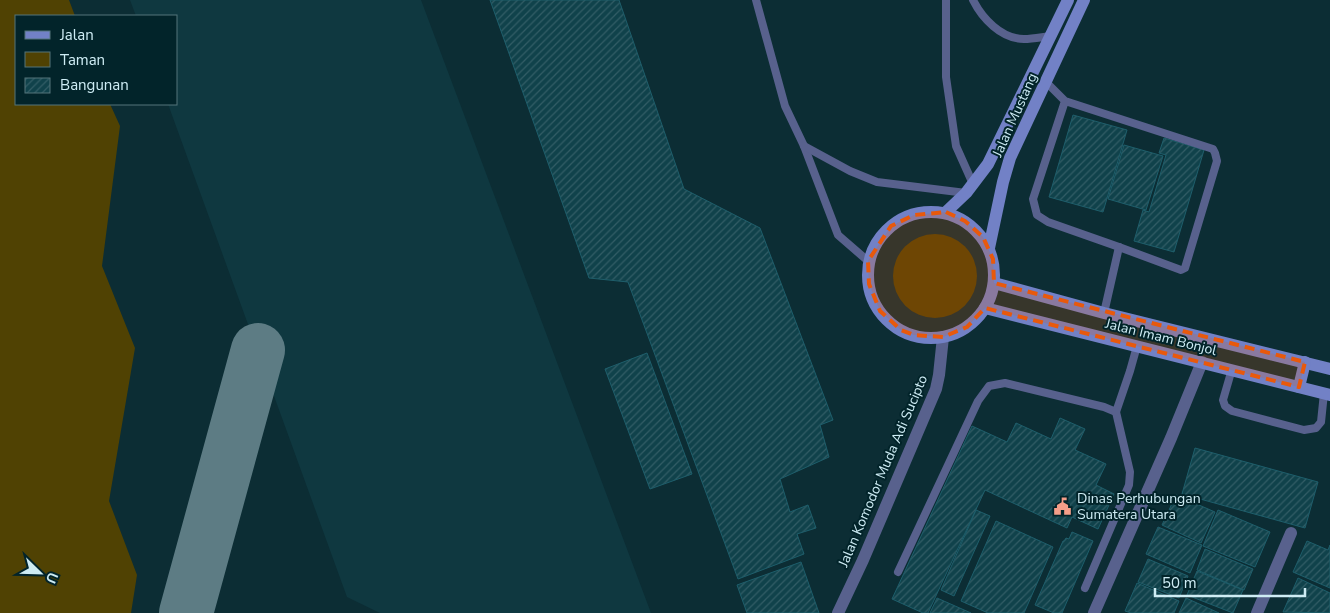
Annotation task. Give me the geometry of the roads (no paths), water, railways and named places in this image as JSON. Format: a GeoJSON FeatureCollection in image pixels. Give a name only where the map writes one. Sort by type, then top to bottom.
{"type":"FeatureCollection","features":[{"type":"Feature","properties":{"kind":"main road","name":"Jalan Mustang"},"geometry":{"type":"LineString","coordinates":[[946,212],[970,189],[988,164],[1068,0]]}},
{"type":"Feature","properties":{"kind":"main road","name":"Jalan Mustang"},"geometry":{"type":"LineString","coordinates":[[989,248],[1010,158],[1084,0]]}},
{"type":"Feature","properties":{"kind":"main road"},"geometry":{"type":"LineString","coordinates":[[946,212],[965,221],[974,228],[989,248],[994,271],[994,283],[991,296],[985,308],[967,327],[942,337],[928,338],[901,330],[880,311],[873,298],[868,278],[868,261],[879,240],[891,226],[914,214],[946,212]]}},
{"type":"Feature","properties":{"kind":"main road","name":"Jalan Imam Bonjol"},"geometry":{"type":"LineString","coordinates":[[994,283],[1330,369]]}},
{"type":"Feature","properties":{"kind":"main road","name":"Jalan Imam Bonjol"},"geometry":{"type":"LineString","coordinates":[[985,308],[1327,394]]}},
{"type":"Feature","properties":{"kind":"main road"},"geometry":{"type":"LineString","coordinates":[[1299,387],[1305,362]]}},
{"type":"Feature","properties":{"kind":"street","name":"Jalan Komodor Muda Adi Sucipto"},"geometry":{"type":"LineString","coordinates":[[838,613],[863,560],[936,390],[942,337]]}},
{"type":"Feature","properties":{"kind":"street"},"geometry":{"type":"LineString","coordinates":[[1094,613],[1171,438],[1202,362]]}},
{"type":"Feature","properties":{"kind":"street"},"geometry":{"type":"LineString","coordinates":[[1257,613],[1291,533]]}},
{"type":"Feature","properties":{"kind":"lane"},"geometry":{"type":"LineString","coordinates":[[756,0],[785,106],[804,146],[838,235],[868,261]]}},
{"type":"Feature","properties":{"kind":"lane"},"geometry":{"type":"LineString","coordinates":[[804,146],[850,171],[877,182],[970,189],[956,146],[946,77],[946,0]]}},
{"type":"Feature","properties":{"kind":"lane"},"geometry":{"type":"LineString","coordinates":[[973,0],[989,24],[1010,36],[1023,39],[1051,36]]}},
{"type":"Feature","properties":{"kind":"lane"},"geometry":{"type":"LineString","coordinates":[[1046,82],[1065,101],[1213,148],[1217,161],[1185,268],[1181,270],[1048,222],[1037,215],[1033,199],[1065,101]]}},
{"type":"Feature","properties":{"kind":"lane"},"geometry":{"type":"LineString","coordinates":[[1104,312],[1119,247]]}},
{"type":"Feature","properties":{"kind":"lane"},"geometry":{"type":"LineString","coordinates":[[1085,588],[1129,485],[1130,472],[1116,412],[1137,346]]}},
{"type":"Feature","properties":{"kind":"lane"},"geometry":{"type":"LineString","coordinates":[[1232,370],[1223,400],[1225,406],[1232,411],[1304,430],[1316,428],[1321,422],[1327,394]]}},
{"type":"Feature","properties":{"kind":"lane"},"geometry":{"type":"LineString","coordinates":[[898,572],[978,401],[989,386],[1005,383],[1104,407],[1116,412]]}},
{"type":"Feature","properties":{"kind":"place","name":"Dinas Perhubungan Sumatera Utara"},"geometry":{"type":"Point","coordinates":[1063,506]}}]}
